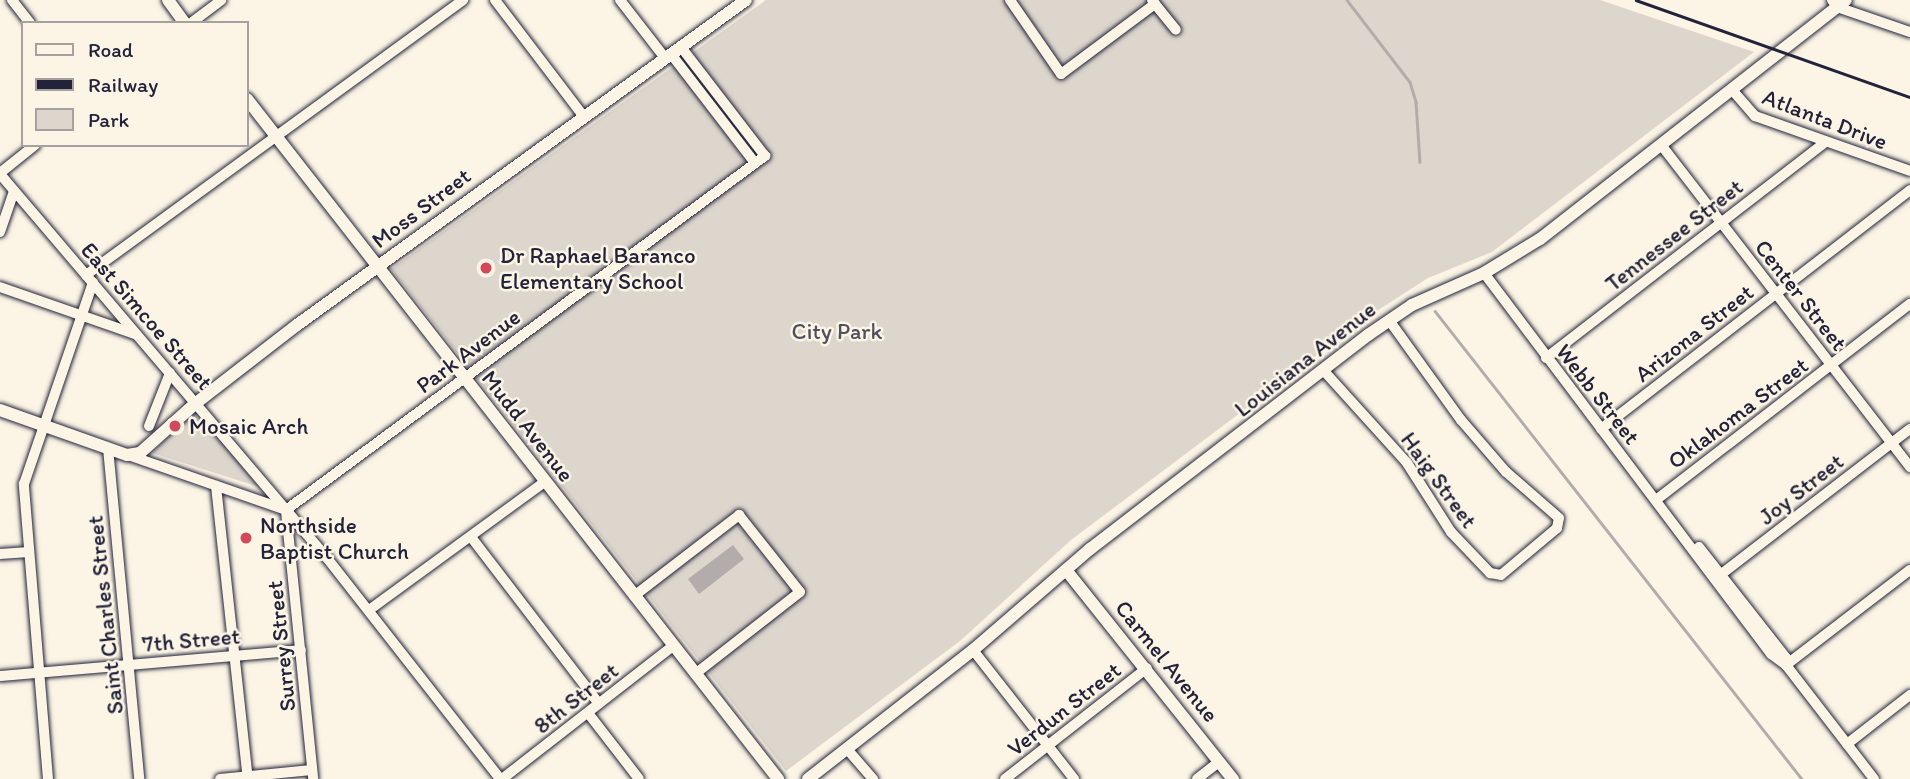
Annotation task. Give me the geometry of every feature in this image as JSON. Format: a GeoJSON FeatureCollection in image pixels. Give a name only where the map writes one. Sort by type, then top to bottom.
{"type":"FeatureCollection","features":[{"type":"Feature","properties":{"kind":"main road"},"geometry":{"type":"LineString","coordinates":[[168,0],[184,21]]}},
{"type":"Feature","properties":{"kind":"main road","name":"Moss Street"},"geometry":{"type":"LineString","coordinates":[[127,455],[145,450],[196,403],[377,267],[746,0]]}},
{"type":"Feature","properties":{"kind":"main road","name":"Louisiana Avenue"},"geometry":{"type":"LineString","coordinates":[[808,779],[973,650],[1066,570],[1389,320],[1485,273],[1541,239],[1734,92],[1838,2]]}},
{"type":"Feature","properties":{"kind":"main road","name":"Mudd Avenue"},"geometry":{"type":"LineString","coordinates":[[248,100],[778,779]]}},
{"type":"Feature","properties":{"kind":"main road"},"geometry":{"type":"LineString","coordinates":[[0,410],[127,455]]}},
{"type":"Feature","properties":{"kind":"main road","name":"Carmel Avenue"},"geometry":{"type":"LineString","coordinates":[[1066,570],[1147,668],[1233,779]]}},
{"type":"Feature","properties":{"kind":"street"},"geometry":{"type":"LineString","coordinates":[[12,0],[28,21]]}},
{"type":"Feature","properties":{"kind":"street"},"geometry":{"type":"LineString","coordinates":[[194,21],[220,0]]}},
{"type":"Feature","properties":{"kind":"street"},"geometry":{"type":"LineString","coordinates":[[48,779],[24,484],[42,425],[82,316],[90,279],[463,0]]}},
{"type":"Feature","properties":{"kind":"street"},"geometry":{"type":"LineString","coordinates":[[495,0],[584,117]]}},
{"type":"Feature","properties":{"kind":"street"},"geometry":{"type":"LineString","coordinates":[[620,0],[672,53]]}},
{"type":"Feature","properties":{"kind":"street"},"geometry":{"type":"LineString","coordinates":[[1010,0],[1061,74],[1154,2],[1176,30]]}},
{"type":"Feature","properties":{"kind":"street"},"geometry":{"type":"LineString","coordinates":[[1838,2],[1910,32]]}},
{"type":"Feature","properties":{"kind":"street","name":"Park Avenue"},"geometry":{"type":"LineString","coordinates":[[286,510],[755,163],[672,53]]}},
{"type":"Feature","properties":{"kind":"street","name":"Atlanta Drive"},"geometry":{"type":"LineString","coordinates":[[1734,92],[1755,116],[1910,172]]}},
{"type":"Feature","properties":{"kind":"street","name":"Tennessee Street"},"geometry":{"type":"LineString","coordinates":[[1546,358],[1825,142]]}},
{"type":"Feature","properties":{"kind":"street","name":"Center Street"},"geometry":{"type":"LineString","coordinates":[[1662,146],[1910,467]]}},
{"type":"Feature","properties":{"kind":"street"},"geometry":{"type":"LineString","coordinates":[[0,174],[33,147]]}},
{"type":"Feature","properties":{"kind":"street","name":"East Simcoe Street"},"geometry":{"type":"LineString","coordinates":[[0,174],[369,610],[501,779]]}},
{"type":"Feature","properties":{"kind":"street","name":"Arizona Street"},"geometry":{"type":"LineString","coordinates":[[1601,429],[1910,190]]}},
{"type":"Feature","properties":{"kind":"street"},"geometry":{"type":"LineString","coordinates":[[0,232],[14,191]]}},
{"type":"Feature","properties":{"kind":"street","name":"Webb Street"},"geometry":{"type":"LineString","coordinates":[[1485,273],[1546,358],[1718,577],[1772,654],[1786,665],[1874,779]]}},
{"type":"Feature","properties":{"kind":"street"},"geometry":{"type":"LineString","coordinates":[[0,287],[137,335]]}},
{"type":"Feature","properties":{"kind":"street","name":"Oklahoma Street"},"geometry":{"type":"LineString","coordinates":[[1656,500],[1910,304]]}},
{"type":"Feature","properties":{"kind":"street","name":"Haig Street"},"geometry":{"type":"LineString","coordinates":[[1324,371],[1407,463],[1451,532],[1498,576],[1557,528],[1559,518],[1506,472],[1470,430],[1389,320]]}},
{"type":"Feature","properties":{"kind":"street"},"geometry":{"type":"LineString","coordinates":[[149,425],[170,373]]}},
{"type":"Feature","properties":{"kind":"street","name":"Joy Street"},"geometry":{"type":"LineString","coordinates":[[1718,577],[1910,429]]}},
{"type":"Feature","properties":{"kind":"street","name":"Saint Charles Street"},"geometry":{"type":"LineString","coordinates":[[107,448],[139,779]]}},
{"type":"Feature","properties":{"kind":"street"},"geometry":{"type":"LineString","coordinates":[[127,455],[286,510]]}},
{"type":"Feature","properties":{"kind":"street"},"geometry":{"type":"LineString","coordinates":[[369,610],[546,481]]}},
{"type":"Feature","properties":{"kind":"street"},"geometry":{"type":"LineString","coordinates":[[216,486],[248,778]]}},
{"type":"Feature","properties":{"kind":"street","name":"Surrey Street"},"geometry":{"type":"LineString","coordinates":[[286,510],[313,774]]}},
{"type":"Feature","properties":{"kind":"street"},"geometry":{"type":"LineString","coordinates":[[634,596],[739,514],[800,592],[695,674]]}},
{"type":"Feature","properties":{"kind":"street"},"geometry":{"type":"LineString","coordinates":[[471,537],[599,705]]}},
{"type":"Feature","properties":{"kind":"street"},"geometry":{"type":"LineString","coordinates":[[0,554],[29,552]]}},
{"type":"Feature","properties":{"kind":"street"},"geometry":{"type":"LineString","coordinates":[[1786,665],[1910,570]]}},
{"type":"Feature","properties":{"kind":"street","name":"8th Street"},"geometry":{"type":"LineString","coordinates":[[501,779],[673,646]]}},
{"type":"Feature","properties":{"kind":"street","name":"7th Street"},"geometry":{"type":"LineString","coordinates":[[0,676],[300,650]]}},
{"type":"Feature","properties":{"kind":"street"},"geometry":{"type":"LineString","coordinates":[[973,650],[1074,779]]}},
{"type":"Feature","properties":{"kind":"street","name":"Verdun Street"},"geometry":{"type":"LineString","coordinates":[[1005,779],[1147,668]]}},
{"type":"Feature","properties":{"kind":"street"},"geometry":{"type":"LineString","coordinates":[[1847,744],[1910,695]]}},
{"type":"Feature","properties":{"kind":"street"},"geometry":{"type":"LineString","coordinates":[[588,713],[639,779]]}},
{"type":"Feature","properties":{"kind":"street"},"geometry":{"type":"LineString","coordinates":[[847,749],[873,779]]}},
{"type":"Feature","properties":{"kind":"street"},"geometry":{"type":"LineString","coordinates":[[1197,779],[1219,762]]}},
{"type":"Feature","properties":{"kind":"street"},"geometry":{"type":"LineString","coordinates":[[220,779],[313,774]]}},
{"type":"Feature","properties":{"kind":"green space","name":"City Park"},"geometry":{"type":"Polygon","coordinates":[[[766,0],[1600,0],[1754,52],[1492,252],[1428,278],[1369,316],[1071,540],[960,641],[786,771],[391,269],[766,0]]]}},
{"type":"Feature","properties":{"kind":"green space"},"geometry":{"type":"Polygon","coordinates":[[[196,408],[259,487],[152,453],[196,408]]]}},
{"type":"Feature","properties":{"kind":"shaded area"},"geometry":{"type":"Polygon","coordinates":[[[733,545],[744,559],[699,594],[688,579],[733,545]]]}},
{"type":"Feature","properties":{"kind":"waterway"},"geometry":{"type":"LineString","coordinates":[[1347,0],[1410,82],[1416,102],[1420,162]]}},
{"type":"Feature","properties":{"kind":"waterway"},"geometry":{"type":"LineString","coordinates":[[1435,311],[1802,779]]}},
{"type":"Feature","properties":{"kind":"railway"},"geometry":{"type":"LineString","coordinates":[[1636,0],[1910,97]]}},
{"type":"Feature","properties":{"kind":"place","name":"Dr Raphael Baranco Elementary School"},"geometry":{"type":"Point","coordinates":[486,268]}},
{"type":"Feature","properties":{"kind":"place","name":"Mosaic Arch"},"geometry":{"type":"Point","coordinates":[175,426]}},
{"type":"Feature","properties":{"kind":"place","name":"Northside Baptist Church"},"geometry":{"type":"Point","coordinates":[246,538]}}]}
